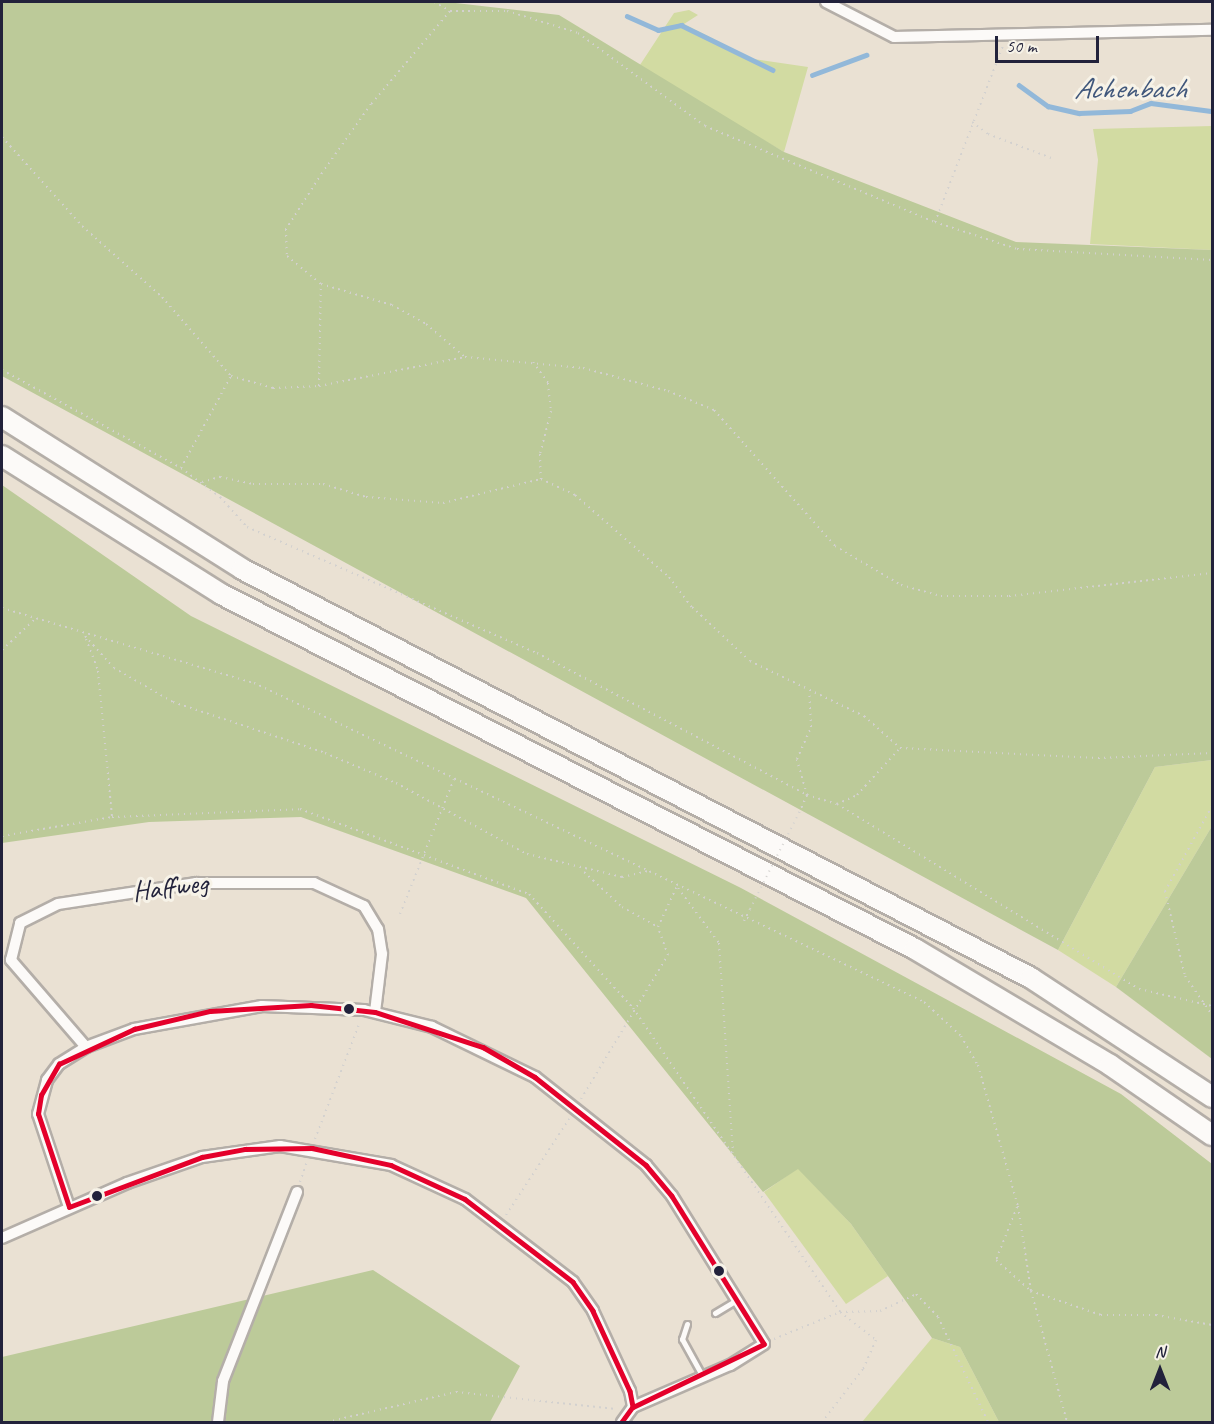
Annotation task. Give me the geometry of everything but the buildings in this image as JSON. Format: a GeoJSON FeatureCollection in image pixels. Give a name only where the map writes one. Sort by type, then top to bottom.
{"type":"FeatureCollection","features":[{"type":"Feature","properties":{"kind":"highway"},"geometry":{"type":"LineString","coordinates":[[2,417],[242,569],[1031,978],[1212,1097]]}},
{"type":"Feature","properties":{"kind":"highway"},"geometry":{"type":"LineString","coordinates":[[2,456],[221,594],[925,955],[1110,1065],[1212,1135]]}},
{"type":"Feature","properties":{"kind":"street"},"geometry":{"type":"LineString","coordinates":[[826,2],[894,37],[1007,37],[1212,30]]}},
{"type":"Feature","properties":{"kind":"street","name":"Haffweg"},"geometry":{"type":"LineString","coordinates":[[86,1047],[12,960],[20,923],[58,904],[185,884],[277,879],[314,883],[364,906],[378,929],[382,954],[375,1012]]}},
{"type":"Feature","properties":{"kind":"street"},"geometry":{"type":"LineString","coordinates":[[69,1207],[38,1114],[47,1080],[59,1064],[86,1047],[134,1029],[210,1011],[311,1005],[375,1012],[483,1047],[576,1108],[646,1165],[666,1188],[764,1344],[703,1377],[633,1407],[622,1422]]}},
{"type":"Feature","properties":{"kind":"street"},"geometry":{"type":"LineString","coordinates":[[2,1238],[69,1207],[202,1157],[245,1149],[312,1148],[391,1165],[465,1198],[552,1264],[585,1297],[633,1407]]}},
{"type":"Feature","properties":{"kind":"street"},"geometry":{"type":"LineString","coordinates":[[218,1422],[223,1382],[297,1192]]}},
{"type":"Feature","properties":{"kind":"lane"},"geometry":{"type":"LineString","coordinates":[[715,1313],[736,1300]]}},
{"type":"Feature","properties":{"kind":"lane"},"geometry":{"type":"LineString","coordinates":[[687,1324],[682,1339],[703,1377]]}},
{"type":"Feature","properties":{"kind":"path"},"geometry":{"type":"LineString","coordinates":[[434,2],[450,11],[507,11],[578,33],[705,126],[936,222],[1017,249],[1212,260]]}},
{"type":"Feature","properties":{"kind":"path"},"geometry":{"type":"LineString","coordinates":[[450,11],[371,104],[286,230],[287,256],[321,284],[392,305],[426,324],[465,357]]}},
{"type":"Feature","properties":{"kind":"path"},"geometry":{"type":"LineString","coordinates":[[936,222],[972,122],[1007,37]]}},
{"type":"Feature","properties":{"kind":"path"},"geometry":{"type":"LineString","coordinates":[[972,122],[988,134],[1054,159]]}},
{"type":"Feature","properties":{"kind":"path"},"geometry":{"type":"LineString","coordinates":[[2,137],[82,226],[162,297],[231,376],[273,388],[319,386],[465,357],[532,360],[668,391],[714,410],[836,546],[920,591],[1009,596],[1212,573]]}},
{"type":"Feature","properties":{"kind":"path"},"geometry":{"type":"LineString","coordinates":[[319,386],[321,284]]}},
{"type":"Feature","properties":{"kind":"path"},"geometry":{"type":"LineString","coordinates":[[532,360],[548,383],[551,411],[540,454],[541,478]]}},
{"type":"Feature","properties":{"kind":"path"},"geometry":{"type":"LineString","coordinates":[[2,370],[181,468],[201,482],[247,527],[537,653],[807,795],[837,804],[1139,989],[1212,1006]]}},
{"type":"Feature","properties":{"kind":"path"},"geometry":{"type":"LineString","coordinates":[[181,468],[231,376]]}},
{"type":"Feature","properties":{"kind":"path"},"geometry":{"type":"LineString","coordinates":[[201,482],[220,477],[253,484],[323,484],[366,497],[443,503],[541,478],[574,495],[669,577],[692,607],[750,661],[864,716],[900,748],[1098,758],[1212,753]]}},
{"type":"Feature","properties":{"kind":"path"},"geometry":{"type":"LineString","coordinates":[[2,608],[85,636],[254,683],[649,871],[744,921],[783,931],[878,976],[924,1002],[961,1036],[978,1065],[1018,1206],[1031,1291],[1066,1422]]}},
{"type":"Feature","properties":{"kind":"path"},"geometry":{"type":"LineString","coordinates":[[2,650],[34,620]]}},
{"type":"Feature","properties":{"kind":"path"},"geometry":{"type":"LineString","coordinates":[[85,636],[114,668],[173,702],[325,753],[443,809],[528,854],[582,870],[622,877],[649,871]]}},
{"type":"Feature","properties":{"kind":"path"},"geometry":{"type":"LineString","coordinates":[[85,636],[98,671],[112,817]]}},
{"type":"Feature","properties":{"kind":"path"},"geometry":{"type":"LineString","coordinates":[[744,921],[807,795],[798,759],[810,728],[809,691]]}},
{"type":"Feature","properties":{"kind":"path"},"geometry":{"type":"LineString","coordinates":[[837,804],[857,795],[900,748]]}},
{"type":"Feature","properties":{"kind":"path"},"geometry":{"type":"LineString","coordinates":[[400,914],[421,852],[443,809],[454,779]]}},
{"type":"Feature","properties":{"kind":"path"},"geometry":{"type":"LineString","coordinates":[[1212,806],[1165,891],[1185,976],[1200,1003],[1212,1015]]}},
{"type":"Feature","properties":{"kind":"path"},"geometry":{"type":"LineString","coordinates":[[2,836],[112,817],[300,809],[529,894],[633,1008],[840,1312],[876,1340],[863,1369],[822,1422]]}},
{"type":"Feature","properties":{"kind":"path"},"geometry":{"type":"LineString","coordinates":[[507,1214],[576,1108],[633,1008],[668,955],[658,927],[622,907],[582,870]]}},
{"type":"Feature","properties":{"kind":"path"},"geometry":{"type":"LineString","coordinates":[[658,927],[677,886]]}},
{"type":"Feature","properties":{"kind":"path"},"geometry":{"type":"LineString","coordinates":[[677,886],[719,943],[733,1155]]}},
{"type":"Feature","properties":{"kind":"path"},"geometry":{"type":"LineString","coordinates":[[297,1192],[359,1026]]}},
{"type":"Feature","properties":{"kind":"path"},"geometry":{"type":"LineString","coordinates":[[1018,1206],[996,1260],[1031,1291],[1101,1315],[1156,1315],[1212,1325]]}},
{"type":"Feature","properties":{"kind":"path"},"geometry":{"type":"LineString","coordinates":[[764,1344],[840,1312],[880,1311],[916,1294],[938,1317],[988,1422]]}},
{"type":"Feature","properties":{"kind":"path"},"geometry":{"type":"LineString","coordinates":[[327,1422],[456,1392],[633,1407]]}},
{"type":"Feature","properties":{"kind":"green space"},"geometry":{"type":"Polygon","coordinates":[[[2,2],[447,2],[559,15],[784,152],[1016,242],[1212,250],[1212,760],[1155,767],[1058,950],[2,376],[2,2]]]}},
{"type":"Feature","properties":{"kind":"green space"},"geometry":{"type":"Polygon","coordinates":[[[689,10],[698,15],[684,24],[753,59],[808,67],[784,152],[638,68],[674,13],[689,10]]]}},
{"type":"Feature","properties":{"kind":"green space"},"geometry":{"type":"Polygon","coordinates":[[[1212,126],[1212,250],[1090,244],[1098,160],[1093,129],[1212,126]]]}},
{"type":"Feature","properties":{"kind":"green space"},"geometry":{"type":"Polygon","coordinates":[[[2,485],[191,616],[741,888],[1121,1094],[1212,1164],[1212,1422],[999,1422],[960,1347],[932,1338],[851,1224],[798,1169],[763,1192],[526,898],[301,817],[149,822],[2,843],[2,485]]]}},
{"type":"Feature","properties":{"kind":"green space"},"geometry":{"type":"Polygon","coordinates":[[[1212,760],[1212,826],[1116,987],[1058,950],[1155,767],[1212,760]]]}},
{"type":"Feature","properties":{"kind":"green space"},"geometry":{"type":"Polygon","coordinates":[[[1212,826],[1212,1059],[1116,987],[1212,826]]]}},
{"type":"Feature","properties":{"kind":"green space"},"geometry":{"type":"Polygon","coordinates":[[[798,1168],[851,1224],[888,1276],[846,1304],[764,1192],[798,1168]]]}},
{"type":"Feature","properties":{"kind":"green space"},"geometry":{"type":"Polygon","coordinates":[[[373,1270],[520,1366],[490,1422],[2,1422],[2,1357],[373,1270]]]}},
{"type":"Feature","properties":{"kind":"green space"},"geometry":{"type":"Polygon","coordinates":[[[932,1338],[960,1347],[999,1422],[862,1422],[932,1338]]]}},
{"type":"Feature","properties":{"kind":"waterway","name":"Achenbach"},"geometry":{"type":"LineString","coordinates":[[627,16],[658,30],[681,25],[773,70]]}},
{"type":"Feature","properties":{"kind":"waterway","name":"Achenbach"},"geometry":{"type":"LineString","coordinates":[[812,75],[866,55]]}},
{"type":"Feature","properties":{"kind":"waterway","name":"Achenbach"},"geometry":{"type":"LineString","coordinates":[[1019,85],[1048,106],[1079,113],[1130,111],[1151,103],[1212,111]]}},
{"type":"Feature","properties":{"kind":"transit line"},"geometry":{"type":"LineString","coordinates":[[69,1207],[38,1114],[41,1095],[59,1064],[134,1029],[210,1011],[311,1005],[375,1012],[483,1047],[535,1077],[646,1165],[672,1196],[764,1344]]}},
{"type":"Feature","properties":{"kind":"transit line"},"geometry":{"type":"LineString","coordinates":[[69,1207],[202,1157],[245,1149],[312,1148],[391,1165],[465,1199],[573,1282],[593,1311],[630,1391],[633,1407],[622,1422]]}},
{"type":"Feature","properties":{"kind":"transit line"},"geometry":{"type":"LineString","coordinates":[[633,1407],[764,1344]]}}]}
